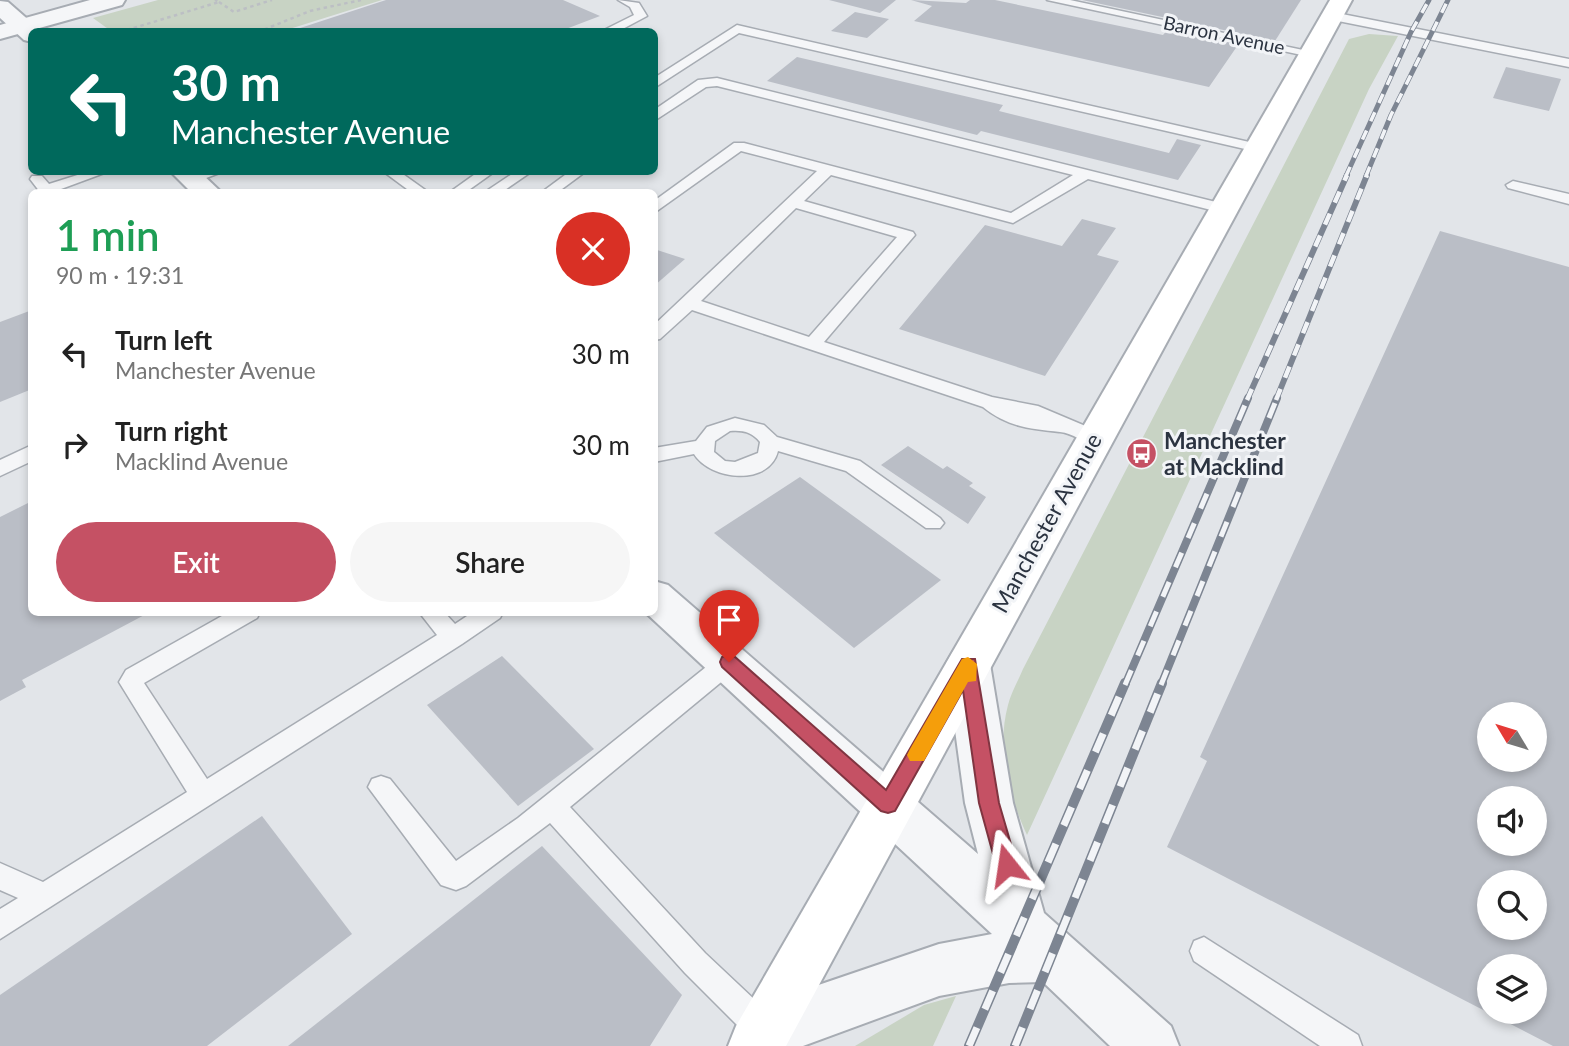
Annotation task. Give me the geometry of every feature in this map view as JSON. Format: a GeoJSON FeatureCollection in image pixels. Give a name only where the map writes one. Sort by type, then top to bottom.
{"type":"FeatureCollection","features":[{"type":"Feature","properties":{"kind":"main road","name":"Manchester Avenue"},"geometry":{"type":"LineString","coordinates":[[760,1038],[888,804],[1336,8]]}},
{"type":"Feature","properties":{"kind":"street"},"geometry":{"type":"LineString","coordinates":[[0,7],[18,31],[114,0]]}},
{"type":"Feature","properties":{"kind":"street"},"geometry":{"type":"LineString","coordinates":[[658,600],[888,804],[1151,1046]]}},
{"type":"Feature","properties":{"kind":"street"},"geometry":{"type":"LineString","coordinates":[[968,664],[989,803],[1037,942]]}},
{"type":"Feature","properties":{"kind":"street"},"geometry":{"type":"LineString","coordinates":[[760,1038],[939,970],[1009,957],[1037,942]]}},
{"type":"Feature","properties":{"kind":"lane"},"geometry":{"type":"LineString","coordinates":[[615,28],[641,16],[635,5],[624,0]]}},
{"type":"Feature","properties":{"kind":"lane","name":"Barron Avenue"},"geometry":{"type":"LineString","coordinates":[[1054,0],[1311,53]]}},
{"type":"Feature","properties":{"kind":"lane"},"geometry":{"type":"LineString","coordinates":[[1336,8],[1569,63]]}},
{"type":"Feature","properties":{"kind":"lane"},"geometry":{"type":"LineString","coordinates":[[658,81],[737,29],[1258,148]]}},
{"type":"Feature","properties":{"kind":"lane"},"geometry":{"type":"LineString","coordinates":[[658,114],[703,83],[717,82],[1223,208]]}},
{"type":"Feature","properties":{"kind":"lane"},"geometry":{"type":"LineString","coordinates":[[658,206],[740,146],[1013,218],[1087,173]]}},
{"type":"Feature","properties":{"kind":"lane"},"geometry":{"type":"LineString","coordinates":[[658,331],[828,169]]}},
{"type":"Feature","properties":{"kind":"lane"},"geometry":{"type":"LineString","coordinates":[[49,189],[91,175]]}},
{"type":"Feature","properties":{"kind":"lane"},"geometry":{"type":"LineString","coordinates":[[395,175],[416,189]]}},
{"type":"Feature","properties":{"kind":"lane"},"geometry":{"type":"LineString","coordinates":[[462,189],[482,175]]}},
{"type":"Feature","properties":{"kind":"lane"},"geometry":{"type":"LineString","coordinates":[[497,189],[519,175]]}},
{"type":"Feature","properties":{"kind":"lane"},"geometry":{"type":"LineString","coordinates":[[553,189],[574,175]]}},
{"type":"Feature","properties":{"kind":"lane"},"geometry":{"type":"LineString","coordinates":[[37,179],[45,189]]}},
{"type":"Feature","properties":{"kind":"lane"},"geometry":{"type":"LineString","coordinates":[[1513,185],[1569,199]]}},
{"type":"Feature","properties":{"kind":"lane"},"geometry":{"type":"LineString","coordinates":[[794,203],[907,235],[812,344]]}},
{"type":"Feature","properties":{"kind":"lane"},"geometry":{"type":"LineString","coordinates":[[689,303],[990,403],[1015,404],[1044,413],[1059,426],[1095,438]]}},
{"type":"Feature","properties":{"kind":"lane"},"geometry":{"type":"LineString","coordinates":[[658,454],[703,446],[711,433],[729,425],[750,425],[766,435],[770,442],[767,456],[740,469],[729,469],[710,461],[703,446]]}},
{"type":"Feature","properties":{"kind":"lane"},"geometry":{"type":"LineString","coordinates":[[770,442],[853,466],[933,523]]}},
{"type":"Feature","properties":{"kind":"lane"},"geometry":{"type":"LineString","coordinates":[[0,469],[28,454]]}},
{"type":"Feature","properties":{"kind":"lane"},"geometry":{"type":"LineString","coordinates":[[204,796],[131,682],[134,677],[242,616]]}},
{"type":"Feature","properties":{"kind":"lane"},"geometry":{"type":"LineString","coordinates":[[434,616],[454,638]]}},
{"type":"Feature","properties":{"kind":"lane"},"geometry":{"type":"LineString","coordinates":[[0,926],[486,616]]}},
{"type":"Feature","properties":{"kind":"lane"},"geometry":{"type":"LineString","coordinates":[[381,787],[450,876],[461,874],[552,806],[729,662]]}},
{"type":"Feature","properties":{"kind":"lane"},"geometry":{"type":"LineString","coordinates":[[552,806],[760,1038]]}},
{"type":"Feature","properties":{"kind":"lane"},"geometry":{"type":"LineString","coordinates":[[0,876],[45,897]]}},
{"type":"Feature","properties":{"kind":"lane"},"geometry":{"type":"LineString","coordinates":[[1204,951],[1347,1046]]}},
{"type":"Feature","properties":{"kind":"path"},"geometry":{"type":"LineString","coordinates":[[129,28],[227,0]]}},
{"type":"Feature","properties":{"kind":"path"},"geometry":{"type":"LineString","coordinates":[[217,1],[234,12],[272,0]]}},
{"type":"Feature","properties":{"kind":"path"},"geometry":{"type":"LineString","coordinates":[[268,28],[310,11],[361,0]]}},
{"type":"Feature","properties":{"kind":"green space"},"geometry":{"type":"Polygon","coordinates":[[[158,0],[382,0],[293,28],[107,28],[93,18],[158,0]]]}},
{"type":"Feature","properties":{"kind":"green space"},"geometry":{"type":"Polygon","coordinates":[[[1369,34],[1398,36],[1369,89],[1027,835],[1010,788],[1004,755],[1005,722],[1013,692],[1349,39],[1369,34]]]}},
{"type":"Feature","properties":{"kind":"green space"},"geometry":{"type":"Polygon","coordinates":[[[956,996],[933,1046],[855,1046],[924,1005],[956,996]]]}},
{"type":"Feature","properties":{"kind":"building"},"geometry":{"type":"Polygon","coordinates":[[[386,0],[563,0],[600,16],[568,28],[300,28],[386,0]]]}},
{"type":"Feature","properties":{"kind":"building"},"geometry":{"type":"Polygon","coordinates":[[[829,0],[896,0],[880,13],[829,0]]]}},
{"type":"Feature","properties":{"kind":"building"},"geometry":{"type":"Polygon","coordinates":[[[911,0],[966,3],[970,0],[995,0],[1163,35],[1170,27],[1240,42],[1209,87],[914,21],[932,6],[911,0]]]}},
{"type":"Feature","properties":{"kind":"building"},"geometry":{"type":"Polygon","coordinates":[[[1082,0],[1301,0],[1275,41],[1082,0]]]}},
{"type":"Feature","properties":{"kind":"building"},"geometry":{"type":"Polygon","coordinates":[[[855,12],[889,19],[867,38],[831,31],[855,12]]]}},
{"type":"Feature","properties":{"kind":"building"},"geometry":{"type":"Polygon","coordinates":[[[797,57],[1003,105],[999,111],[1169,153],[1177,139],[1201,145],[1178,180],[981,131],[977,135],[767,81],[797,57]]]}},
{"type":"Feature","properties":{"kind":"building"},"geometry":{"type":"Polygon","coordinates":[[[1506,67],[1561,79],[1549,111],[1493,98],[1506,67]]]}},
{"type":"Feature","properties":{"kind":"building"},"geometry":{"type":"Polygon","coordinates":[[[1082,219],[1116,228],[1097,255],[1119,261],[1045,376],[899,329],[985,225],[1062,246],[1082,219]]]}},
{"type":"Feature","properties":{"kind":"building"},"geometry":{"type":"Polygon","coordinates":[[[1440,231],[1569,267],[1569,1046],[1553,1046],[1510,1024],[1547,1024],[1547,954],[1477,954],[1477,1007],[1167,847],[1207,761],[1200,757],[1440,231]]]}},
{"type":"Feature","properties":{"kind":"building"},"geometry":{"type":"Polygon","coordinates":[[[658,250],[685,259],[658,283],[658,250]]]}},
{"type":"Feature","properties":{"kind":"building"},"geometry":{"type":"Polygon","coordinates":[[[28,312],[28,391],[0,402],[0,322],[28,312]]]}},
{"type":"Feature","properties":{"kind":"building"},"geometry":{"type":"Polygon","coordinates":[[[908,446],[943,469],[947,466],[973,483],[969,486],[986,497],[968,524],[881,465],[908,446]]]}},
{"type":"Feature","properties":{"kind":"building"},"geometry":{"type":"Polygon","coordinates":[[[800,477],[941,580],[854,648],[714,533],[800,477]]]}},
{"type":"Feature","properties":{"kind":"building"},"geometry":{"type":"Polygon","coordinates":[[[28,503],[28,616],[142,616],[22,680],[26,687],[0,701],[0,517],[28,503]]]}},
{"type":"Feature","properties":{"kind":"building"},"geometry":{"type":"Polygon","coordinates":[[[502,656],[594,749],[518,806],[427,705],[502,656]]]}},
{"type":"Feature","properties":{"kind":"building"},"geometry":{"type":"Polygon","coordinates":[[[262,816],[352,934],[207,1046],[0,1046],[0,995],[262,816]]]}},
{"type":"Feature","properties":{"kind":"building"},"geometry":{"type":"Polygon","coordinates":[[[542,846],[682,995],[650,1046],[288,1046],[542,846]]]}},
{"type":"Feature","properties":{"kind":"railway"},"geometry":{"type":"LineString","coordinates":[[1346,176],[1411,32],[1429,0]]}},
{"type":"Feature","properties":{"kind":"railway"},"geometry":{"type":"LineString","coordinates":[[1366,176],[1391,115],[1448,0]]}},
{"type":"Feature","properties":{"kind":"railway"},"geometry":{"type":"LineString","coordinates":[[1247,400],[1347,175]]}},
{"type":"Feature","properties":{"kind":"railway"},"geometry":{"type":"LineString","coordinates":[[1276,400],[1367,175]]}},
{"type":"Feature","properties":{"kind":"railway"},"geometry":{"type":"LineString","coordinates":[[1125,685],[1248,398]]}},
{"type":"Feature","properties":{"kind":"railway"},"geometry":{"type":"LineString","coordinates":[[1161,685],[1277,398]]}},
{"type":"Feature","properties":{"kind":"railway"},"geometry":{"type":"LineString","coordinates":[[969,1046],[1125,683]]}},
{"type":"Feature","properties":{"kind":"railway"},"geometry":{"type":"LineString","coordinates":[[1015,1046],[1162,683]]}},
{"type":"Feature","properties":{"kind":"slow traffic"},"geometry":{"type":"LineString","coordinates":[[917,755],[968,664],[970,676]]}},
{"type":"Feature","properties":{"kind":"place","name":"Manchester at Macklind"},"geometry":{"type":"Point","coordinates":[1141,454]}},
{"type":"Feature","properties":{"kind":"route"},"geometry":{"type":"LineString","coordinates":[[729,662],[888,804],[968,664],[989,803],[1007,865]]}}]}
